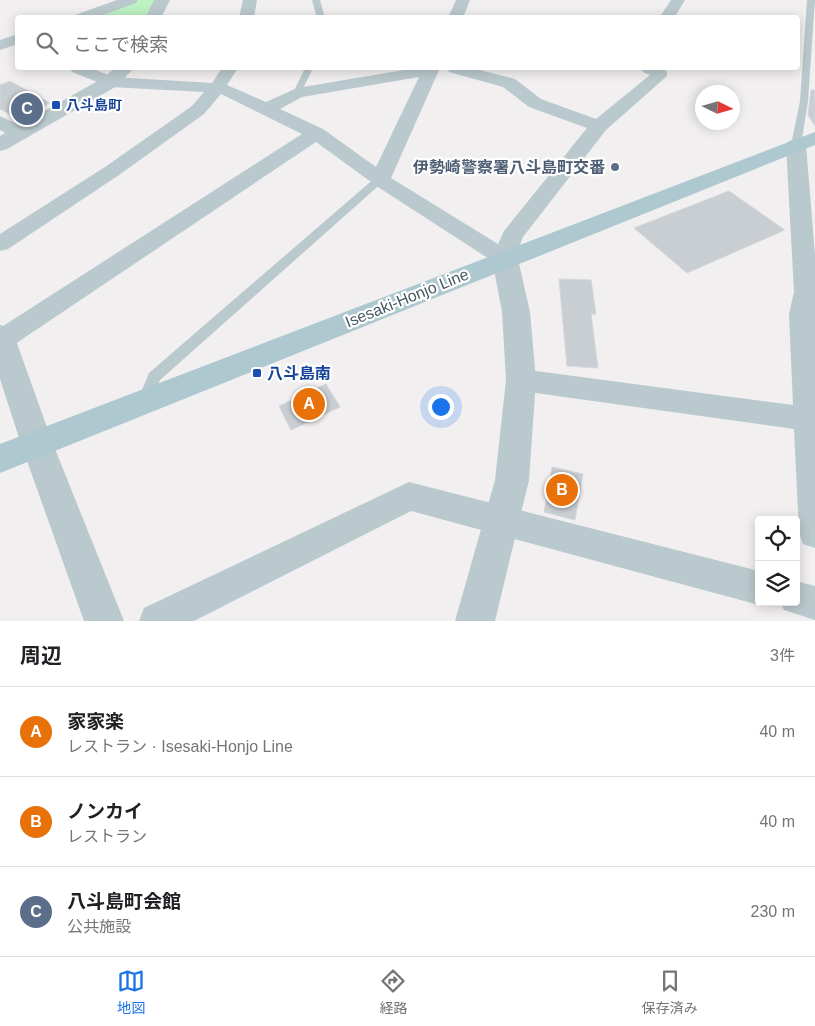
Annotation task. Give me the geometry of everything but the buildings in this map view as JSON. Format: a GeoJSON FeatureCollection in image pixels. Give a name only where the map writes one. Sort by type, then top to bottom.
{"type":"FeatureCollection","features":[{"type":"Feature","properties":{"kind":"main road","name":"Isesaki-Honjo Line"},"geometry":{"type":"LineString","coordinates":[[0,459],[806,142]]}},
{"type":"Feature","properties":{"kind":"street"},"geometry":{"type":"LineString","coordinates":[[88,15],[131,0]]}},
{"type":"Feature","properties":{"kind":"street"},"geometry":{"type":"LineString","coordinates":[[154,15],[162,0]]}},
{"type":"Feature","properties":{"kind":"street"},"geometry":{"type":"LineString","coordinates":[[247,15],[250,0]]}},
{"type":"Feature","properties":{"kind":"street"},"geometry":{"type":"LineString","coordinates":[[457,15],[463,0]]}},
{"type":"Feature","properties":{"kind":"street"},"geometry":{"type":"LineString","coordinates":[[668,15],[678,0]]}},
{"type":"Feature","properties":{"kind":"street"},"geometry":{"type":"LineString","coordinates":[[83,70],[110,82],[217,88],[266,109],[316,133],[380,179],[505,259]]}},
{"type":"Feature","properties":{"kind":"street"},"geometry":{"type":"LineString","coordinates":[[0,144],[110,82],[123,70]]}},
{"type":"Feature","properties":{"kind":"street"},"geometry":{"type":"LineString","coordinates":[[0,244],[112,171],[198,110],[217,88],[229,70]]}},
{"type":"Feature","properties":{"kind":"street"},"geometry":{"type":"LineString","coordinates":[[266,109],[297,94],[427,70]]}},
{"type":"Feature","properties":{"kind":"street"},"geometry":{"type":"LineString","coordinates":[[380,179],[432,70]]}},
{"type":"Feature","properties":{"kind":"street"},"geometry":{"type":"LineString","coordinates":[[462,70],[509,83],[536,103],[599,126]]}},
{"type":"Feature","properties":{"kind":"street"},"geometry":{"type":"LineString","coordinates":[[475,621],[512,480],[521,380],[516,312],[505,259],[512,236],[599,126],[659,76],[659,72],[654,70]]}},
{"type":"Feature","properties":{"kind":"street"},"geometry":{"type":"LineString","coordinates":[[0,122],[20,133]]}},
{"type":"Feature","properties":{"kind":"street"},"geometry":{"type":"LineString","coordinates":[[104,621],[37,444],[1,338],[316,133]]}},
{"type":"Feature","properties":{"kind":"street"},"geometry":{"type":"LineString","coordinates":[[806,142],[810,293],[802,314],[815,533]]}},
{"type":"Feature","properties":{"kind":"street"},"geometry":{"type":"LineString","coordinates":[[521,380],[809,418]]}},
{"type":"Feature","properties":{"kind":"street"},"geometry":{"type":"LineString","coordinates":[[157,621],[409,496],[755,587]]}},
{"type":"Feature","properties":{"kind":"street"},"geometry":{"type":"LineString","coordinates":[[800,599],[815,603]]}},
{"type":"Feature","properties":{"kind":"lane"},"geometry":{"type":"LineString","coordinates":[[316,0],[320,15]]}},
{"type":"Feature","properties":{"kind":"lane"},"geometry":{"type":"LineString","coordinates":[[806,142],[804,102],[812,0]]}},
{"type":"Feature","properties":{"kind":"lane"},"geometry":{"type":"LineString","coordinates":[[297,94],[308,70]]}},
{"type":"Feature","properties":{"kind":"lane"},"geometry":{"type":"LineString","coordinates":[[144,402],[154,377],[380,179]]}},
{"type":"Feature","properties":{"kind":"green space"},"geometry":{"type":"Polygon","coordinates":[[[140,0],[155,0],[147,15],[98,15],[140,0]]]}},
{"type":"Feature","properties":{"kind":"place","name":"八斗島町"},"geometry":{"type":"Point","coordinates":[56,105]}},
{"type":"Feature","properties":{"kind":"place","name":"八斗島町会館"},"geometry":{"type":"Point","coordinates":[27,109]}},
{"type":"Feature","properties":{"kind":"place","name":"伊勢崎警察署八斗島町交番"},"geometry":{"type":"Point","coordinates":[615,167]}},
{"type":"Feature","properties":{"kind":"place","name":"八斗島南"},"geometry":{"type":"Point","coordinates":[257,373]}},
{"type":"Feature","properties":{"kind":"place","name":"家家楽"},"geometry":{"type":"Point","coordinates":[309,404]}},
{"type":"Feature","properties":{"kind":"place","name":"ノンカイ"},"geometry":{"type":"Point","coordinates":[562,490]}}]}
